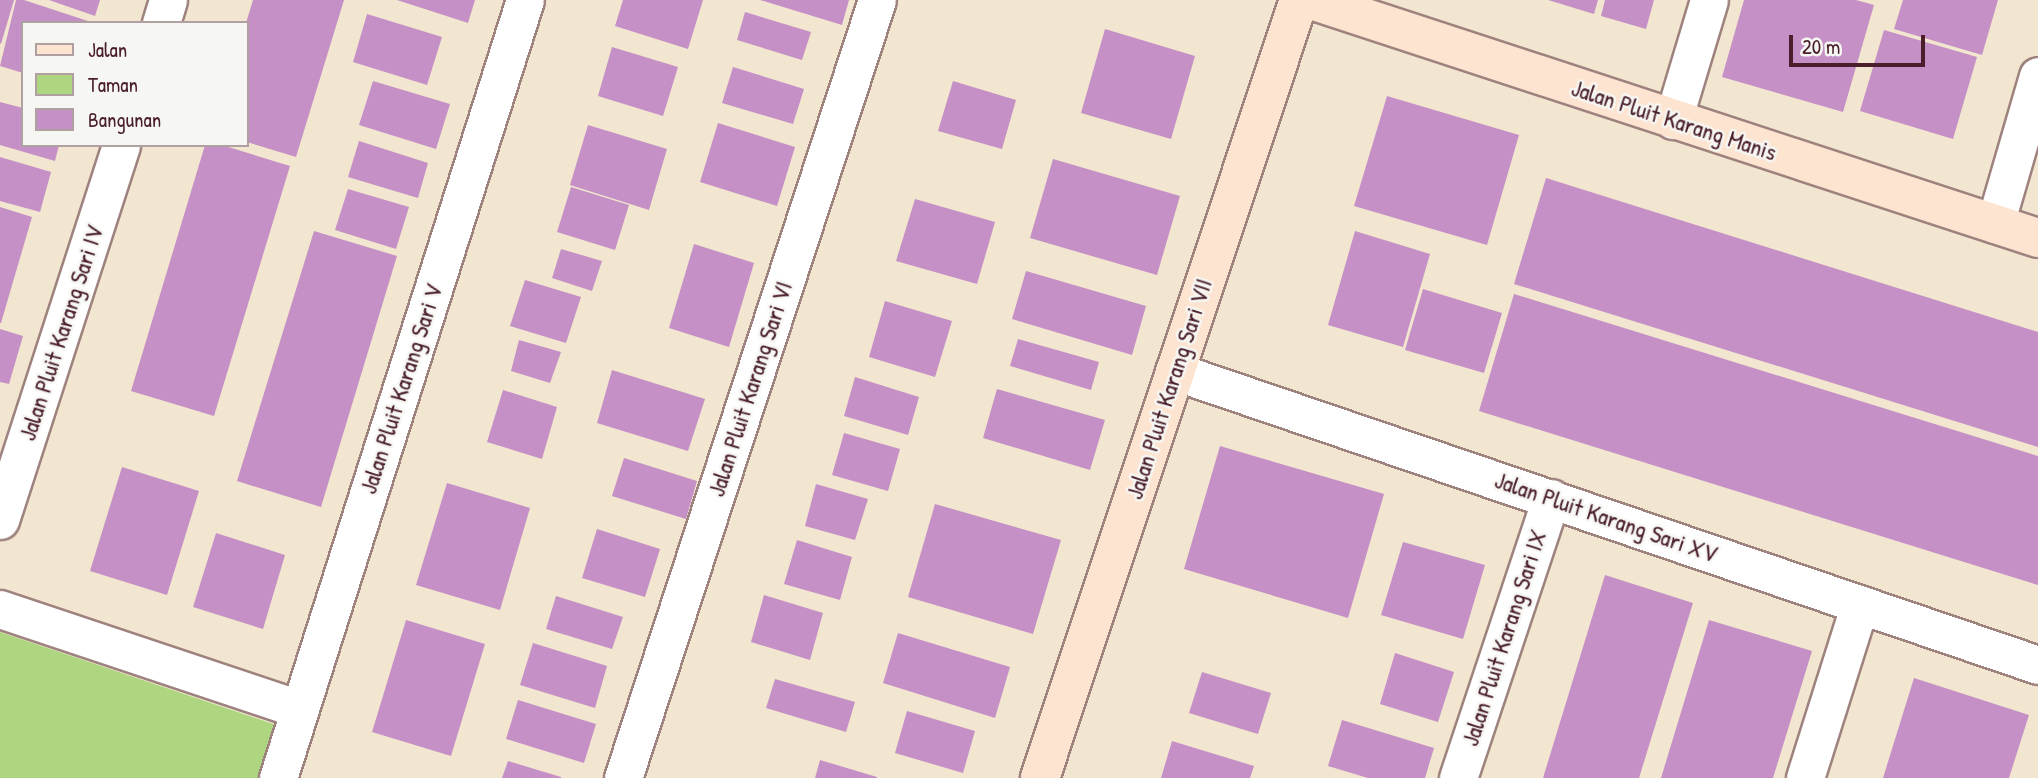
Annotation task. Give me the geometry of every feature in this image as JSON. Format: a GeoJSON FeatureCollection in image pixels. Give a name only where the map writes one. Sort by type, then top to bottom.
{"type":"FeatureCollection","features":[{"type":"Feature","properties":{"kind":"street"},"geometry":{"type":"LineString","coordinates":[[162,21],[168,0]]}},
{"type":"Feature","properties":{"kind":"street","name":"Jalan Pluit Karang Sari V"},"geometry":{"type":"LineString","coordinates":[[278,778],[525,0]]}},
{"type":"Feature","properties":{"kind":"street","name":"Jalan Pluit Karang Sari VI"},"geometry":{"type":"LineString","coordinates":[[623,778],[877,0]]}},
{"type":"Feature","properties":{"kind":"street","name":"Jalan Pluit Karang Sari VII"},"geometry":{"type":"LineString","coordinates":[[1040,778],[1299,0]]}},
{"type":"Feature","properties":{"kind":"street","name":"Jalan Pluit Karang Manis"},"geometry":{"type":"LineString","coordinates":[[1311,0],[2038,238]]}},
{"type":"Feature","properties":{"kind":"street"},"geometry":{"type":"LineString","coordinates":[[1673,120],[1709,0]]}},
{"type":"Feature","properties":{"kind":"street"},"geometry":{"type":"LineString","coordinates":[[1995,224],[2038,76]]}},
{"type":"Feature","properties":{"kind":"street","name":"Jalan Pluit Karang Sari IV"},"geometry":{"type":"LineString","coordinates":[[0,520],[120,147]]}},
{"type":"Feature","properties":{"kind":"street","name":"Jalan Pluit Karang Sari XV"},"geometry":{"type":"LineString","coordinates":[[1174,371],[2038,665]]}},
{"type":"Feature","properties":{"kind":"street","name":"Jalan Pluit Karang Sari IX"},"geometry":{"type":"LineString","coordinates":[[1458,778],[1551,498]]}},
{"type":"Feature","properties":{"kind":"street"},"geometry":{"type":"LineString","coordinates":[[1805,778],[1860,604]]}},
{"type":"Feature","properties":{"kind":"street"},"geometry":{"type":"LineString","coordinates":[[0,609],[299,709]]}},
{"type":"Feature","properties":{"kind":"green space"},"geometry":{"type":"Polygon","coordinates":[[[0,632],[276,725],[258,778],[0,778],[0,632]]]}},
{"type":"Feature","properties":{"kind":"building"},"geometry":{"type":"Polygon","coordinates":[[[0,0],[14,0],[1,44],[0,43],[0,0]]]}},
{"type":"Feature","properties":{"kind":"building"},"geometry":{"type":"Polygon","coordinates":[[[16,0],[24,0],[88,21],[21,21],[21,72],[0,66],[16,0]]]}},
{"type":"Feature","properties":{"kind":"building"},"geometry":{"type":"Polygon","coordinates":[[[49,0],[100,0],[95,16],[49,0]]]}},
{"type":"Feature","properties":{"kind":"building"},"geometry":{"type":"Polygon","coordinates":[[[253,0],[344,0],[296,157],[248,142],[247,21],[253,0]]]}},
{"type":"Feature","properties":{"kind":"building"},"geometry":{"type":"Polygon","coordinates":[[[397,0],[475,0],[468,23],[397,0]]]}},
{"type":"Feature","properties":{"kind":"building"},"geometry":{"type":"Polygon","coordinates":[[[623,0],[703,0],[688,49],[615,26],[623,0]]]}},
{"type":"Feature","properties":{"kind":"building"},"geometry":{"type":"Polygon","coordinates":[[[760,0],[849,0],[842,25],[760,0]]]}},
{"type":"Feature","properties":{"kind":"building"},"geometry":{"type":"Polygon","coordinates":[[[1548,0],[1598,0],[1594,14],[1548,0]]]}},
{"type":"Feature","properties":{"kind":"building"},"geometry":{"type":"Polygon","coordinates":[[[1605,0],[1654,0],[1646,29],[1601,16],[1605,0]]]}},
{"type":"Feature","properties":{"kind":"building"},"geometry":{"type":"Polygon","coordinates":[[[1744,0],[1856,0],[1874,5],[1843,112],[1722,77],[1744,0]]]}},
{"type":"Feature","properties":{"kind":"building"},"geometry":{"type":"Polygon","coordinates":[[[1903,0],[1998,0],[1982,55],[1894,29],[1903,0]]]}},
{"type":"Feature","properties":{"kind":"building"},"geometry":{"type":"Polygon","coordinates":[[[745,12],[811,32],[802,60],[737,40],[745,12]]]}},
{"type":"Feature","properties":{"kind":"building"},"geometry":{"type":"Polygon","coordinates":[[[367,14],[442,37],[427,85],[353,62],[367,14]]]}},
{"type":"Feature","properties":{"kind":"building"},"geometry":{"type":"Polygon","coordinates":[[[1105,29],[1195,56],[1171,139],[1081,113],[1105,29]]]}},
{"type":"Feature","properties":{"kind":"building"},"geometry":{"type":"Polygon","coordinates":[[[1884,30],[1977,57],[1953,139],[1860,111],[1884,30]]]}},
{"type":"Feature","properties":{"kind":"building"},"geometry":{"type":"Polygon","coordinates":[[[612,47],[678,67],[663,116],[598,96],[612,47]]]}},
{"type":"Feature","properties":{"kind":"building"},"geometry":{"type":"Polygon","coordinates":[[[733,67],[804,89],[793,124],[722,103],[733,67]]]}},
{"type":"Feature","properties":{"kind":"building"},"geometry":{"type":"Polygon","coordinates":[[[373,81],[450,104],[436,149],[359,125],[373,81]]]}},
{"type":"Feature","properties":{"kind":"building"},"geometry":{"type":"Polygon","coordinates":[[[953,81],[1016,100],[1002,149],[938,131],[953,81]]]}},
{"type":"Feature","properties":{"kind":"building"},"geometry":{"type":"Polygon","coordinates":[[[1387,96],[1519,135],[1487,245],[1354,206],[1387,96]]]}},
{"type":"Feature","properties":{"kind":"building"},"geometry":{"type":"Polygon","coordinates":[[[0,102],[21,107],[21,147],[58,147],[55,161],[0,145],[0,102]]]}},
{"type":"Feature","properties":{"kind":"building"},"geometry":{"type":"Polygon","coordinates":[[[718,123],[795,147],[777,206],[700,182],[718,123]]]}},
{"type":"Feature","properties":{"kind":"building"},"geometry":{"type":"Polygon","coordinates":[[[588,125],[667,149],[649,210],[570,185],[588,125]]]}},
{"type":"Feature","properties":{"kind":"building"},"geometry":{"type":"Polygon","coordinates":[[[359,141],[428,163],[418,198],[348,177],[359,141]]]}},
{"type":"Feature","properties":{"kind":"building"},"geometry":{"type":"Polygon","coordinates":[[[204,147],[228,147],[290,166],[214,416],[131,391],[204,147]]]}},
{"type":"Feature","properties":{"kind":"building"},"geometry":{"type":"Polygon","coordinates":[[[0,157],[51,172],[40,212],[0,201],[0,157]]]}},
{"type":"Feature","properties":{"kind":"building"},"geometry":{"type":"Polygon","coordinates":[[[1053,159],[1180,196],[1157,275],[1030,238],[1053,159]]]}},
{"type":"Feature","properties":{"kind":"building"},"geometry":{"type":"Polygon","coordinates":[[[1546,178],[2038,332],[2038,447],[1514,284],[1546,178]]]}},
{"type":"Feature","properties":{"kind":"building"},"geometry":{"type":"Polygon","coordinates":[[[571,187],[629,205],[615,250],[557,232],[571,187]]]}},
{"type":"Feature","properties":{"kind":"building"},"geometry":{"type":"Polygon","coordinates":[[[348,189],[409,207],[396,249],[335,230],[348,189]]]}},
{"type":"Feature","properties":{"kind":"building"},"geometry":{"type":"Polygon","coordinates":[[[915,199],[995,222],[977,284],[896,261],[915,199]]]}},
{"type":"Feature","properties":{"kind":"building"},"geometry":{"type":"Polygon","coordinates":[[[0,207],[32,217],[1,323],[0,323],[0,207]]]}},
{"type":"Feature","properties":{"kind":"building"},"geometry":{"type":"Polygon","coordinates":[[[314,231],[397,256],[321,507],[237,481],[314,231]]]}},
{"type":"Feature","properties":{"kind":"building"},"geometry":{"type":"Polygon","coordinates":[[[1355,231],[1430,254],[1403,347],[1328,325],[1355,231]]]}},
{"type":"Feature","properties":{"kind":"building"},"geometry":{"type":"Polygon","coordinates":[[[694,244],[754,263],[729,347],[669,328],[694,244]]]}},
{"type":"Feature","properties":{"kind":"building"},"geometry":{"type":"Polygon","coordinates":[[[561,249],[602,261],[592,291],[552,278],[561,249]]]}},
{"type":"Feature","properties":{"kind":"building"},"geometry":{"type":"Polygon","coordinates":[[[1026,271],[1146,306],[1132,355],[1012,319],[1026,271]]]}},
{"type":"Feature","properties":{"kind":"building"},"geometry":{"type":"Polygon","coordinates":[[[525,280],[581,297],[566,343],[510,326],[525,280]]]}},
{"type":"Feature","properties":{"kind":"building"},"geometry":{"type":"Polygon","coordinates":[[[1423,289],[1502,313],[1484,373],[1405,350],[1423,289]]]}},
{"type":"Feature","properties":{"kind":"building"},"geometry":{"type":"Polygon","coordinates":[[[1514,294],[2038,456],[2038,585],[1479,411],[1514,294]]]}},
{"type":"Feature","properties":{"kind":"building"},"geometry":{"type":"Polygon","coordinates":[[[885,301],[952,321],[935,377],[869,357],[885,301]]]}},
{"type":"Feature","properties":{"kind":"building"},"geometry":{"type":"Polygon","coordinates":[[[0,329],[23,336],[9,384],[0,382],[0,329]]]}},
{"type":"Feature","properties":{"kind":"building"},"geometry":{"type":"Polygon","coordinates":[[[1018,339],[1099,362],[1091,390],[1010,366],[1018,339]]]}},
{"type":"Feature","properties":{"kind":"building"},"geometry":{"type":"Polygon","coordinates":[[[519,340],[561,352],[550,383],[511,371],[519,340]]]}},
{"type":"Feature","properties":{"kind":"building"},"geometry":{"type":"Polygon","coordinates":[[[612,370],[705,399],[688,451],[597,423],[612,370]]]}},
{"type":"Feature","properties":{"kind":"building"},"geometry":{"type":"Polygon","coordinates":[[[855,377],[919,397],[908,435],[844,416],[855,377]]]}},
{"type":"Feature","properties":{"kind":"building"},"geometry":{"type":"Polygon","coordinates":[[[997,389],[1105,420],[1090,470],[983,438],[997,389]]]}},
{"type":"Feature","properties":{"kind":"building"},"geometry":{"type":"Polygon","coordinates":[[[503,390],[557,407],[542,459],[487,442],[503,390]]]}},
{"type":"Feature","properties":{"kind":"building"},"geometry":{"type":"Polygon","coordinates":[[[844,433],[900,449],[888,491],[832,475],[844,433]]]}},
{"type":"Feature","properties":{"kind":"building"},"geometry":{"type":"Polygon","coordinates":[[[1220,446],[1384,494],[1348,618],[1184,569],[1220,446]]]}},
{"type":"Feature","properties":{"kind":"building"},"geometry":{"type":"Polygon","coordinates":[[[624,458],[697,481],[686,519],[612,496],[624,458]]]}},
{"type":"Feature","properties":{"kind":"building"},"geometry":{"type":"Polygon","coordinates":[[[122,467],[199,491],[167,595],[90,571],[122,467]]]}},
{"type":"Feature","properties":{"kind":"building"},"geometry":{"type":"Polygon","coordinates":[[[447,483],[530,508],[500,610],[416,585],[447,483]]]}},
{"type":"Feature","properties":{"kind":"building"},"geometry":{"type":"Polygon","coordinates":[[[816,484],[868,499],[855,540],[805,526],[816,484]]]}},
{"type":"Feature","properties":{"kind":"building"},"geometry":{"type":"Polygon","coordinates":[[[935,504],[1061,540],[1033,634],[908,597],[935,504]]]}},
{"type":"Feature","properties":{"kind":"building"},"geometry":{"type":"Polygon","coordinates":[[[597,529],[660,549],[645,597],[582,578],[597,529]]]}},
{"type":"Feature","properties":{"kind":"building"},"geometry":{"type":"Polygon","coordinates":[[[216,533],[285,555],[263,629],[193,607],[216,533]]]}},
{"type":"Feature","properties":{"kind":"building"},"geometry":{"type":"Polygon","coordinates":[[[797,540],[852,557],[840,600],[784,584],[797,540]]]}},
{"type":"Feature","properties":{"kind":"building"},"geometry":{"type":"Polygon","coordinates":[[[1403,542],[1485,565],[1463,639],[1381,615],[1403,542]]]}},
{"type":"Feature","properties":{"kind":"building"},"geometry":{"type":"Polygon","coordinates":[[[1605,575],[1693,603],[1639,778],[1543,778],[1605,575]]]}},
{"type":"Feature","properties":{"kind":"building"},"geometry":{"type":"Polygon","coordinates":[[[764,595],[823,613],[810,660],[751,642],[764,595]]]}},
{"type":"Feature","properties":{"kind":"building"},"geometry":{"type":"Polygon","coordinates":[[[556,596],[623,617],[612,649],[546,629],[556,596]]]}},
{"type":"Feature","properties":{"kind":"building"},"geometry":{"type":"Polygon","coordinates":[[[406,620],[485,644],[451,756],[372,732],[406,620]]]}},
{"type":"Feature","properties":{"kind":"building"},"geometry":{"type":"Polygon","coordinates":[[[1709,620],[1812,651],[1773,778],[1661,778],[1709,620]]]}},
{"type":"Feature","properties":{"kind":"building"},"geometry":{"type":"Polygon","coordinates":[[[898,633],[1010,667],[995,718],[883,683],[898,633]]]}},
{"type":"Feature","properties":{"kind":"building"},"geometry":{"type":"Polygon","coordinates":[[[533,643],[607,666],[595,708],[520,685],[533,643]]]}},
{"type":"Feature","properties":{"kind":"building"},"geometry":{"type":"Polygon","coordinates":[[[1395,653],[1454,672],[1438,722],[1380,704],[1395,653]]]}},
{"type":"Feature","properties":{"kind":"building"},"geometry":{"type":"Polygon","coordinates":[[[1202,672],[1271,693],[1258,734],[1189,713],[1202,672]]]}},
{"type":"Feature","properties":{"kind":"building"},"geometry":{"type":"Polygon","coordinates":[[[1914,678],[2029,715],[2009,778],[1883,778],[1914,678]]]}},
{"type":"Feature","properties":{"kind":"building"},"geometry":{"type":"Polygon","coordinates":[[[775,679],[855,702],[846,732],[766,708],[775,679]]]}},
{"type":"Feature","properties":{"kind":"building"},"geometry":{"type":"Polygon","coordinates":[[[518,700],[596,724],[584,763],[506,739],[518,700]]]}},
{"type":"Feature","properties":{"kind":"building"},"geometry":{"type":"Polygon","coordinates":[[[907,711],[975,731],[963,773],[895,753],[907,711]]]}},
{"type":"Feature","properties":{"kind":"building"},"geometry":{"type":"Polygon","coordinates":[[[1342,720],[1434,748],[1425,778],[1368,778],[1328,766],[1342,720]]]}},
{"type":"Feature","properties":{"kind":"building"},"geometry":{"type":"Polygon","coordinates":[[[1172,741],[1254,766],[1250,778],[1161,778],[1172,741]]]}},
{"type":"Feature","properties":{"kind":"building"},"geometry":{"type":"Polygon","coordinates":[[[820,760],[877,777],[877,778],[815,778],[820,760]]]}},
{"type":"Feature","properties":{"kind":"building"},"geometry":{"type":"Polygon","coordinates":[[[508,761],[561,777],[561,778],[502,778],[508,761]]]}}]}
